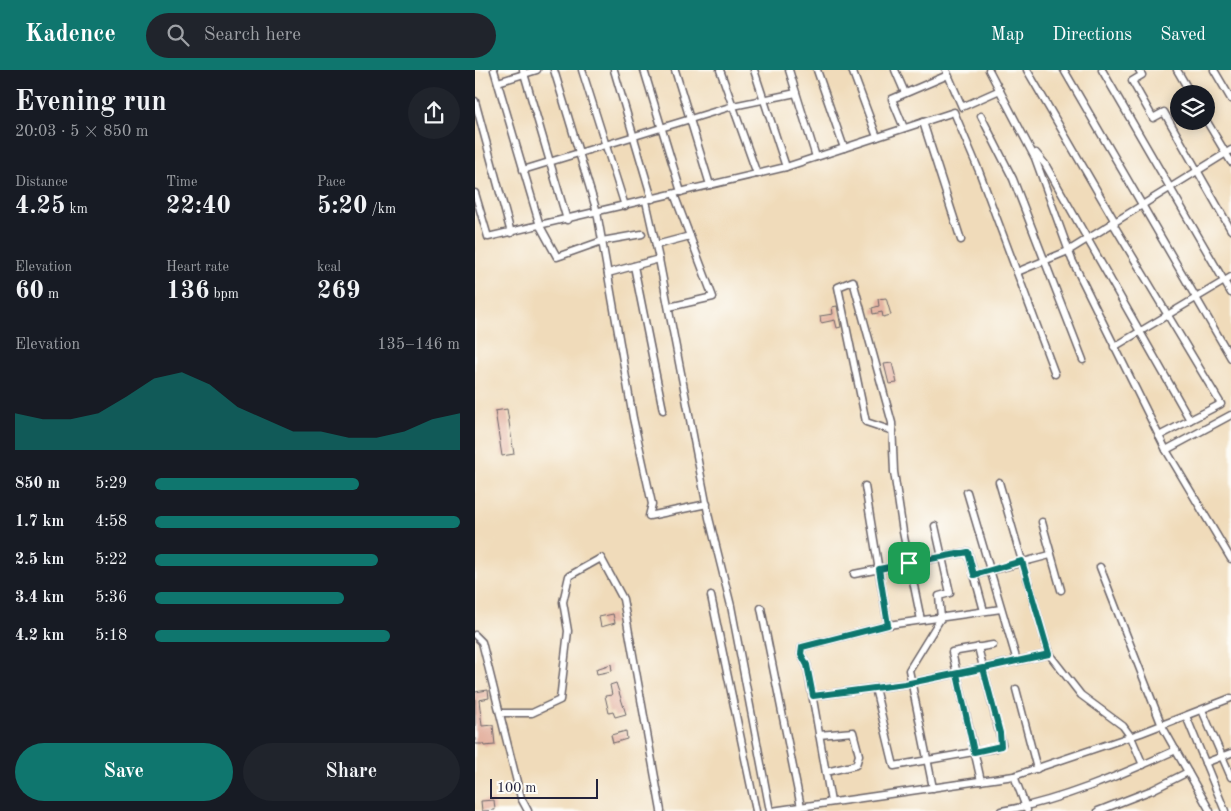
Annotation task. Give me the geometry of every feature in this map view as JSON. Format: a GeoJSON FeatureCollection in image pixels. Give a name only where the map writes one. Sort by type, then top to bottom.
{"type":"FeatureCollection","features":[{"type":"Feature","properties":{"kind":"street"},"geometry":{"type":"LineString","coordinates":[[494,70],[540,226],[557,257],[602,241],[642,234]]}},
{"type":"Feature","properties":{"kind":"street"},"geometry":{"type":"LineString","coordinates":[[497,82],[523,72],[537,70]]}},
{"type":"Feature","properties":{"kind":"street"},"geometry":{"type":"LineString","coordinates":[[554,70],[597,212],[633,418],[652,504],[649,516],[707,504]]}},
{"type":"Feature","properties":{"kind":"street"},"geometry":{"type":"LineString","coordinates":[[582,70],[625,206]]}},
{"type":"Feature","properties":{"kind":"street"},"geometry":{"type":"LineString","coordinates":[[614,70],[649,200],[656,245],[707,504],[731,606],[771,811],[1015,776],[1162,726],[1231,698]]}},
{"type":"Feature","properties":{"kind":"street"},"geometry":{"type":"LineString","coordinates":[[644,70],[690,236],[713,297],[669,307]]}},
{"type":"Feature","properties":{"kind":"street"},"geometry":{"type":"LineString","coordinates":[[675,70],[710,185]]}},
{"type":"Feature","properties":{"kind":"street"},"geometry":{"type":"LineString","coordinates":[[720,70],[757,174]]}},
{"type":"Feature","properties":{"kind":"street"},"geometry":{"type":"LineString","coordinates":[[754,70],[786,167]]}},
{"type":"Feature","properties":{"kind":"street"},"geometry":{"type":"LineString","coordinates":[[789,70],[816,158]]}},
{"type":"Feature","properties":{"kind":"street"},"geometry":{"type":"LineString","coordinates":[[817,70],[844,148]]}},
{"type":"Feature","properties":{"kind":"street"},"geometry":{"type":"LineString","coordinates":[[852,70],[877,137]]}},
{"type":"Feature","properties":{"kind":"street"},"geometry":{"type":"LineString","coordinates":[[895,70],[905,93]]}},
{"type":"Feature","properties":{"kind":"street"},"geometry":{"type":"LineString","coordinates":[[989,70],[1035,158],[1068,251],[1114,347],[1166,450],[1228,548],[1231,559]]}},
{"type":"Feature","properties":{"kind":"street"},"geometry":{"type":"LineString","coordinates":[[1027,70],[1221,404],[1159,436]]}},
{"type":"Feature","properties":{"kind":"street"},"geometry":{"type":"LineString","coordinates":[[1064,70],[1231,358]]}},
{"type":"Feature","properties":{"kind":"street"},"geometry":{"type":"LineString","coordinates":[[1102,70],[1231,293]]}},
{"type":"Feature","properties":{"kind":"street"},"geometry":{"type":"LineString","coordinates":[[1139,70],[1142,75],[1132,81],[1153,118],[1163,112],[1231,230]]}},
{"type":"Feature","properties":{"kind":"street"},"geometry":{"type":"LineString","coordinates":[[1177,70],[1186,85]]}},
{"type":"Feature","properties":{"kind":"street"},"geometry":{"type":"LineString","coordinates":[[1214,70],[1231,99]]}},
{"type":"Feature","properties":{"kind":"street"},"geometry":{"type":"LineString","coordinates":[[523,72],[567,220]]}},
{"type":"Feature","properties":{"kind":"street"},"geometry":{"type":"LineString","coordinates":[[904,128],[892,99],[947,72],[962,107],[999,90]]}},
{"type":"Feature","properties":{"kind":"street"},"geometry":{"type":"LineString","coordinates":[[523,170],[733,106],[796,93]]}},
{"type":"Feature","properties":{"kind":"street"},"geometry":{"type":"LineString","coordinates":[[475,101],[511,233]]}},
{"type":"Feature","properties":{"kind":"street"},"geometry":{"type":"LineString","coordinates":[[475,193],[488,238],[786,167],[954,112],[979,171],[1055,374]]}},
{"type":"Feature","properties":{"kind":"street"},"geometry":{"type":"LineString","coordinates":[[981,116],[1013,179],[1083,360]]}},
{"type":"Feature","properties":{"kind":"street"},"geometry":{"type":"LineString","coordinates":[[923,122],[961,240]]}},
{"type":"Feature","properties":{"kind":"street"},"geometry":{"type":"LineString","coordinates":[[1213,130],[1228,151],[1231,162]]}},
{"type":"Feature","properties":{"kind":"street"},"geometry":{"type":"LineString","coordinates":[[1027,144],[1045,164],[1086,239],[1141,330],[1190,420]]}},
{"type":"Feature","properties":{"kind":"street"},"geometry":{"type":"LineString","coordinates":[[1017,272],[1068,251],[1113,221],[1228,151]]}},
{"type":"Feature","properties":{"kind":"street"},"geometry":{"type":"LineString","coordinates":[[656,245],[690,236]]}},
{"type":"Feature","properties":{"kind":"street"},"geometry":{"type":"LineString","coordinates":[[608,273],[659,259]]}},
{"type":"Feature","properties":{"kind":"street"},"geometry":{"type":"LineString","coordinates":[[634,266],[663,410]]}},
{"type":"Feature","properties":{"kind":"street"},"geometry":{"type":"LineString","coordinates":[[1114,347],[1231,277]]}},
{"type":"Feature","properties":{"kind":"street"},"geometry":{"type":"LineString","coordinates":[[893,431],[867,422],[838,287],[853,281],[885,395],[893,431],[894,472],[909,563],[921,620]]}},
{"type":"Feature","properties":{"kind":"street"},"geometry":{"type":"LineString","coordinates":[[1166,450],[1231,415]]}},
{"type":"Feature","properties":{"kind":"street"},"geometry":{"type":"LineString","coordinates":[[999,482],[1049,654],[1081,695],[1123,726],[1131,737],[1143,765]]}},
{"type":"Feature","properties":{"kind":"street"},"geometry":{"type":"LineString","coordinates":[[865,486],[888,625]]}},
{"type":"Feature","properties":{"kind":"street"},"geometry":{"type":"LineString","coordinates":[[967,492],[1017,661]]}},
{"type":"Feature","properties":{"kind":"street"},"geometry":{"type":"LineString","coordinates":[[1042,522],[1061,590]]}},
{"type":"Feature","properties":{"kind":"street"},"geometry":{"type":"LineString","coordinates":[[933,788],[909,670],[941,618],[939,596],[950,593],[935,526]]}},
{"type":"Feature","properties":{"kind":"street"},"geometry":{"type":"LineString","coordinates":[[854,574],[968,552],[984,611]]}},
{"type":"Feature","properties":{"kind":"street"},"geometry":{"type":"LineString","coordinates":[[974,575],[1050,554]]}},
{"type":"Feature","properties":{"kind":"street"},"geometry":{"type":"LineString","coordinates":[[499,713],[532,713],[560,700],[568,631],[563,602],[569,576],[601,558],[623,599],[661,811]]}},
{"type":"Feature","properties":{"kind":"street"},"geometry":{"type":"LineString","coordinates":[[1099,567],[1162,726],[1210,811]]}},
{"type":"Feature","properties":{"kind":"street"},"geometry":{"type":"LineString","coordinates":[[711,596],[756,811]]}},
{"type":"Feature","properties":{"kind":"street"},"geometry":{"type":"LineString","coordinates":[[761,608],[801,807]]}},
{"type":"Feature","properties":{"kind":"street"},"geometry":{"type":"LineString","coordinates":[[831,802],[807,665],[801,654],[802,647],[888,625],[1001,609]]}},
{"type":"Feature","properties":{"kind":"street"},"geometry":{"type":"LineString","coordinates":[[475,635],[482,642],[521,798],[529,811]]}},
{"type":"Feature","properties":{"kind":"street"},"geometry":{"type":"LineString","coordinates":[[981,781],[952,652],[993,644]]}},
{"type":"Feature","properties":{"kind":"street"},"geometry":{"type":"LineString","coordinates":[[875,688],[894,766],[996,748],[1002,744],[978,647]]}},
{"type":"Feature","properties":{"kind":"street"},"geometry":{"type":"LineString","coordinates":[[813,696],[911,683],[1049,654]]}},
{"type":"Feature","properties":{"kind":"street"},"geometry":{"type":"LineString","coordinates":[[1016,689],[1037,769]]}},
{"type":"Feature","properties":{"kind":"street"},"geometry":{"type":"LineString","coordinates":[[1202,710],[1231,777]]}},
{"type":"Feature","properties":{"kind":"street"},"geometry":{"type":"LineString","coordinates":[[1186,716],[1225,811]]}},
{"type":"Feature","properties":{"kind":"street"},"geometry":{"type":"LineString","coordinates":[[819,735],[853,732],[859,754],[856,765],[826,772]]}},
{"type":"Feature","properties":{"kind":"street"},"geometry":{"type":"LineString","coordinates":[[1001,811],[1027,809],[1143,765],[1176,750]]}},
{"type":"Feature","properties":{"kind":"street"},"geometry":{"type":"LineString","coordinates":[[1205,763],[1231,753]]}},
{"type":"Feature","properties":{"kind":"street"},"geometry":{"type":"LineString","coordinates":[[1098,811],[1152,790],[1188,772]]}},
{"type":"Feature","properties":{"kind":"street"},"geometry":{"type":"LineString","coordinates":[[1015,776],[1027,809]]}},
{"type":"Feature","properties":{"kind":"building"},"geometry":{"type":"Polygon","coordinates":[[[886,298],[891,315],[883,317],[882,312],[873,314],[872,308],[879,306],[878,299],[886,298]]]}},
{"type":"Feature","properties":{"kind":"building"},"geometry":{"type":"Polygon","coordinates":[[[837,306],[841,327],[837,328],[835,320],[821,323],[820,316],[833,314],[832,307],[837,306]]]}},
{"type":"Feature","properties":{"kind":"building"},"geometry":{"type":"Polygon","coordinates":[[[892,363],[897,383],[889,384],[884,364],[892,363]]]}},
{"type":"Feature","properties":{"kind":"building"},"geometry":{"type":"Polygon","coordinates":[[[507,409],[514,454],[502,456],[495,411],[507,409]]]}},
{"type":"Feature","properties":{"kind":"building"},"geometry":{"type":"Polygon","coordinates":[[[613,614],[615,623],[601,627],[599,617],[613,614]]]}},
{"type":"Feature","properties":{"kind":"building"},"geometry":{"type":"Polygon","coordinates":[[[611,664],[612,671],[597,674],[596,669],[611,664]]]}},
{"type":"Feature","properties":{"kind":"building"},"geometry":{"type":"Polygon","coordinates":[[[616,683],[626,714],[615,717],[613,712],[609,713],[605,696],[612,695],[610,685],[616,683]]]}},
{"type":"Feature","properties":{"kind":"building"},"geometry":{"type":"Polygon","coordinates":[[[488,690],[489,698],[479,700],[482,726],[493,725],[495,745],[484,746],[483,744],[475,744],[475,692],[488,690]]]}},
{"type":"Feature","properties":{"kind":"building"},"geometry":{"type":"Polygon","coordinates":[[[626,731],[627,739],[613,743],[611,735],[626,731]]]}},
{"type":"Feature","properties":{"kind":"building"},"geometry":{"type":"Polygon","coordinates":[[[494,800],[495,810],[482,811],[481,801],[494,800]]]}},
{"type":"Feature","properties":{"kind":"route"},"geometry":{"type":"LineString","coordinates":[[909,563],[879,569],[888,625],[802,647],[801,654],[807,665],[813,696],[905,684],[983,668],[1000,733],[1001,746],[974,752],[957,674],[983,668],[1049,654],[1022,561],[974,575],[968,552],[909,563]]}}]}
